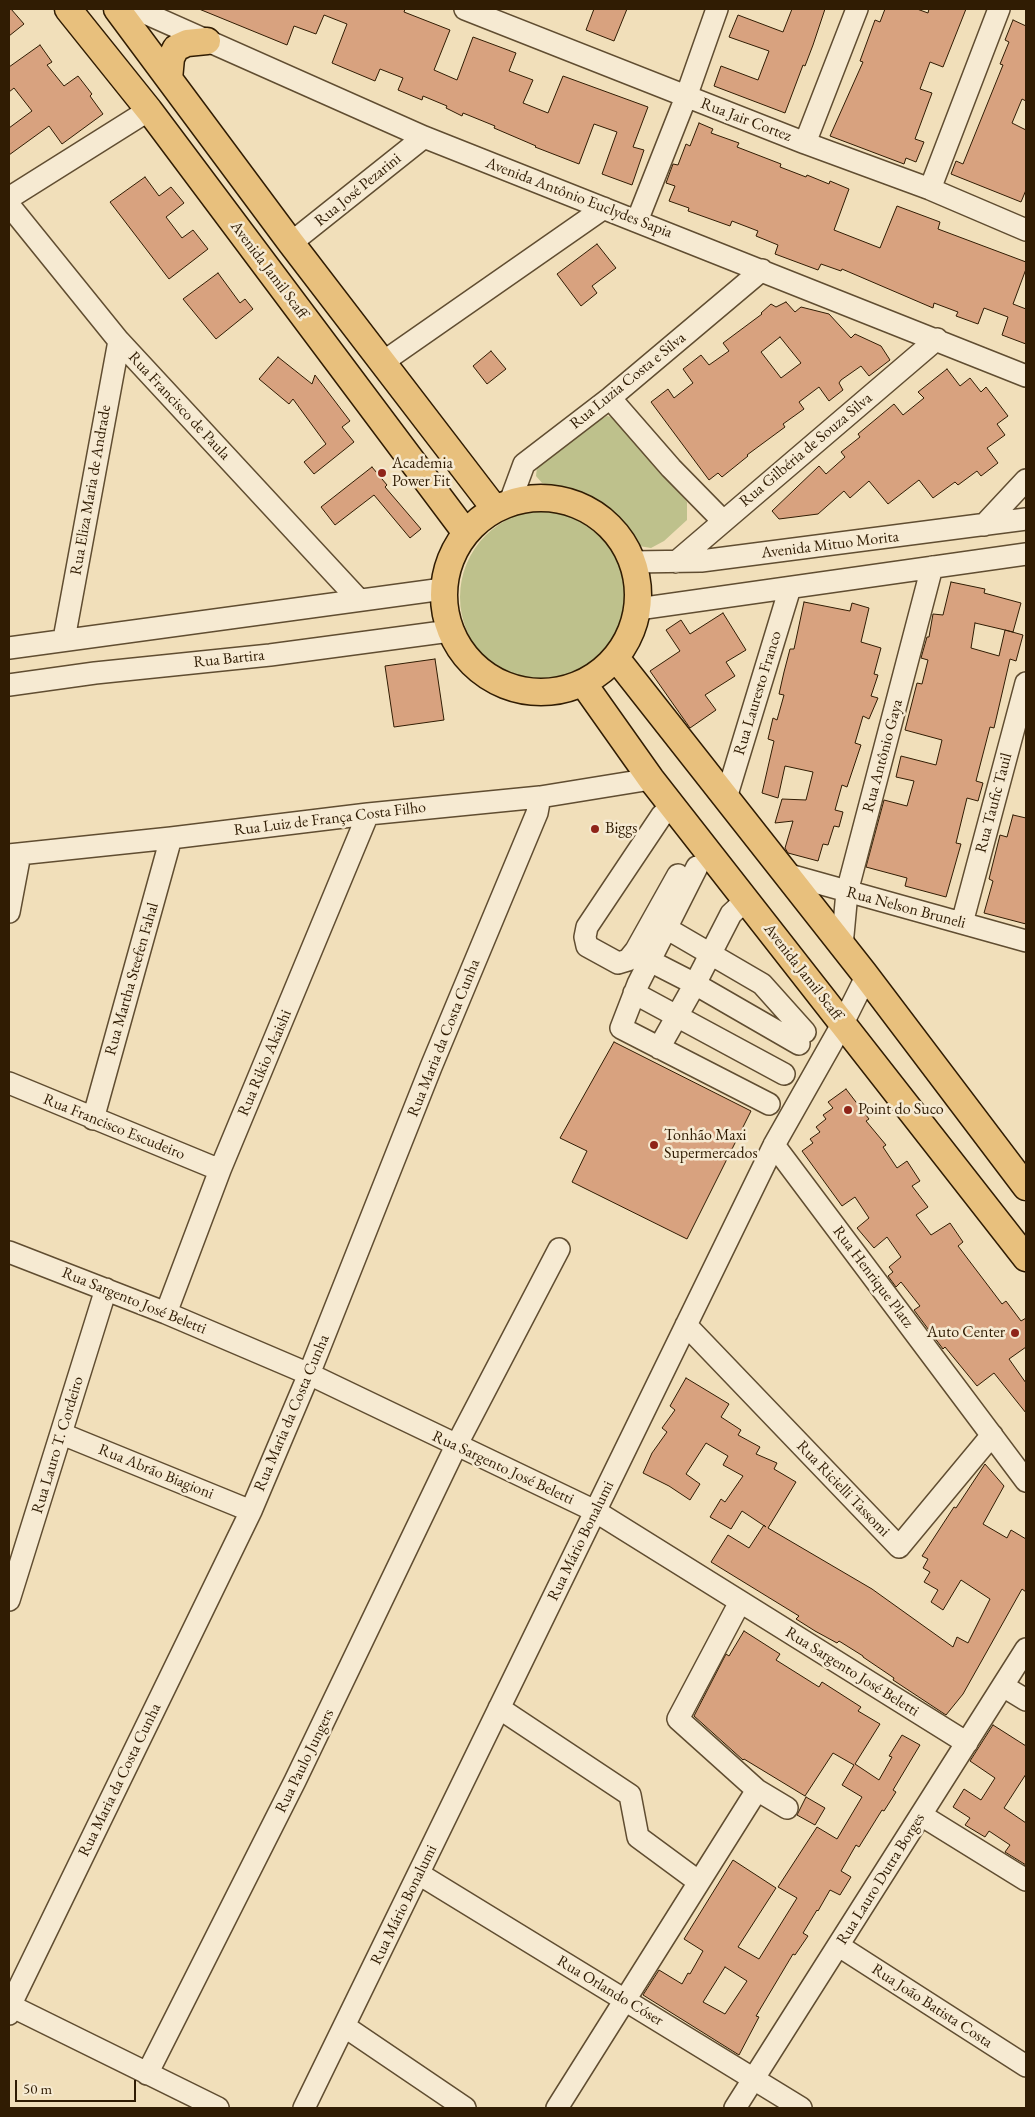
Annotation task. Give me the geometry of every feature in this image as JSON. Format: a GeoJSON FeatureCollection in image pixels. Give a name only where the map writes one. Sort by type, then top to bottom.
{"type":"FeatureCollection","features":[{"type":"Feature","properties":{"kind":"main road"},"geometry":{"type":"LineString","coordinates":[[117,9],[291,243],[383,362],[502,506]]}},
{"type":"Feature","properties":{"kind":"main road","name":"Avenida Jamil Scaff"},"geometry":{"type":"LineString","coordinates":[[77,12],[466,533]]}},
{"type":"Feature","properties":{"kind":"main road"},"geometry":{"type":"LineString","coordinates":[[169,79],[171,58],[176,48],[187,43],[207,41]]}},
{"type":"Feature","properties":{"kind":"main road"},"geometry":{"type":"LineString","coordinates":[[527,499],[560,500],[591,512],[616,533],[632,562],[638,585],[638,610],[630,636],[616,658],[600,673],[583,683],[552,692],[520,691],[512,688],[490,679],[466,658],[450,631],[444,610],[443,589],[450,559],[466,533],[480,520],[502,506],[527,499]]}},
{"type":"Feature","properties":{"kind":"main road"},"geometry":{"type":"LineString","coordinates":[[616,658],[842,946],[1026,1187]]}},
{"type":"Feature","properties":{"kind":"main road","name":"Avenida Jamil Scaff"},"geometry":{"type":"LineString","coordinates":[[583,683],[650,779],[1026,1258]]}},
{"type":"Feature","properties":{"kind":"street","name":"Avenida Antônio Euclydes Sapia"},"geometry":{"type":"LineString","coordinates":[[136,9],[424,137],[1026,376]]}},
{"type":"Feature","properties":{"kind":"street","name":"Rua Jair Cortez"},"geometry":{"type":"LineString","coordinates":[[465,9],[686,97],[930,190],[1026,230]]}},
{"type":"Feature","properties":{"kind":"street"},"geometry":{"type":"LineString","coordinates":[[637,221],[686,97],[717,9]]}},
{"type":"Feature","properties":{"kind":"street"},"geometry":{"type":"LineString","coordinates":[[805,143],[857,9]]}},
{"type":"Feature","properties":{"kind":"street"},"geometry":{"type":"LineString","coordinates":[[930,190],[999,9]]}},
{"type":"Feature","properties":{"kind":"street"},"geometry":{"type":"LineString","coordinates":[[9,198],[149,110]]}},
{"type":"Feature","properties":{"kind":"street","name":"Rua José Pezarini"},"geometry":{"type":"LineString","coordinates":[[291,243],[424,137]]}},
{"type":"Feature","properties":{"kind":"street","name":"Rua Francisco de Paula"},"geometry":{"type":"LineString","coordinates":[[9,205],[119,341],[359,600]]}},
{"type":"Feature","properties":{"kind":"street"},"geometry":{"type":"LineString","coordinates":[[383,362],[604,208]]}},
{"type":"Feature","properties":{"kind":"street","name":"Rua Luzia Costa e Silva"},"geometry":{"type":"LineString","coordinates":[[502,506],[524,464],[610,398],[762,270]]}},
{"type":"Feature","properties":{"kind":"street","name":"Rua Gilbéria de Souza Silva"},"geometry":{"type":"LineString","coordinates":[[676,562],[937,340]]}},
{"type":"Feature","properties":{"kind":"street","name":"Rua Eliza Maria de Andrade"},"geometry":{"type":"LineString","coordinates":[[64,640],[119,341]]}},
{"type":"Feature","properties":{"kind":"street"},"geometry":{"type":"LineString","coordinates":[[610,398],[671,468],[723,521]]}},
{"type":"Feature","properties":{"kind":"street"},"geometry":{"type":"LineString","coordinates":[[984,525],[1026,480]]}},
{"type":"Feature","properties":{"kind":"street","name":"Avenida Mituo Morita"},"geometry":{"type":"LineString","coordinates":[[632,562],[701,561],[1026,519]]}},
{"type":"Feature","properties":{"kind":"street"},"geometry":{"type":"LineString","coordinates":[[638,610],[1026,554]]}},
{"type":"Feature","properties":{"kind":"street","name":"Rua Antônio Gaya"},"geometry":{"type":"LineString","coordinates":[[842,946],[847,892],[932,567]]}},
{"type":"Feature","properties":{"kind":"street","name":"Rua Lauresto Franco"},"geometry":{"type":"LineString","coordinates":[[726,798],[790,588]]}},
{"type":"Feature","properties":{"kind":"street"},"geometry":{"type":"LineString","coordinates":[[9,648],[443,589]]}},
{"type":"Feature","properties":{"kind":"street","name":"Rua Bartira"},"geometry":{"type":"LineString","coordinates":[[9,684],[270,655],[450,631]]}},
{"type":"Feature","properties":{"kind":"street","name":"Rua Taufic Tauil"},"geometry":{"type":"LineString","coordinates":[[962,923],[1026,683]]}},
{"type":"Feature","properties":{"kind":"street","name":"Rua Luiz de França Costa Filho"},"geometry":{"type":"LineString","coordinates":[[15,854],[171,838],[368,814],[540,797],[650,779]]}},
{"type":"Feature","properties":{"kind":"street","name":"Rua Maria da Costa Cunha"},"geometry":{"type":"LineString","coordinates":[[9,2008],[251,1510],[309,1374],[431,1067],[537,813],[540,797]]}},
{"type":"Feature","properties":{"kind":"street","name":"Rua Rikio Akaishi"},"geometry":{"type":"LineString","coordinates":[[166,1313],[220,1170],[368,814]]}},
{"type":"Feature","properties":{"kind":"street"},"geometry":{"type":"LineString","coordinates":[[662,816],[587,927],[585,937],[587,946],[618,962],[628,960],[693,861],[666,928],[634,993],[621,1028],[769,1104]]}},
{"type":"Feature","properties":{"kind":"street","name":"Rua Martha Steefen Fahal"},"geometry":{"type":"LineString","coordinates":[[93,1119],[171,838]]}},
{"type":"Feature","properties":{"kind":"street"},"geometry":{"type":"LineString","coordinates":[[9,912],[15,854]]}},
{"type":"Feature","properties":{"kind":"street","name":"Rua Nelson Bruneli"},"geometry":{"type":"LineString","coordinates":[[786,874],[1026,941]]}},
{"type":"Feature","properties":{"kind":"street"},"geometry":{"type":"LineString","coordinates":[[659,1048],[678,1016],[731,914],[746,900]]}},
{"type":"Feature","properties":{"kind":"street"},"geometry":{"type":"LineString","coordinates":[[650,961],[802,1038],[762,984],[666,928]]}},
{"type":"Feature","properties":{"kind":"street","name":"Rua Mário Bonalumi"},"geometry":{"type":"LineString","coordinates":[[304,2108],[774,1145],[843,1023],[866,977]]}},
{"type":"Feature","properties":{"kind":"street"},"geometry":{"type":"LineString","coordinates":[[634,993],[784,1074]]}},
{"type":"Feature","properties":{"kind":"street","name":"Rua Francisco Escudeiro"},"geometry":{"type":"LineString","coordinates":[[9,1083],[220,1170]]}},
{"type":"Feature","properties":{"kind":"street","name":"Rua Henrique Platz"},"geometry":{"type":"LineString","coordinates":[[774,1145],[1026,1481]]}},
{"type":"Feature","properties":{"kind":"street","name":"Rua Paulo Jungers"},"geometry":{"type":"LineString","coordinates":[[147,2074],[295,1781],[456,1446],[559,1249]]}},
{"type":"Feature","properties":{"kind":"street","name":"Rua Sargento José Beletti"},"geometry":{"type":"LineString","coordinates":[[9,1252],[166,1313],[309,1374],[595,1511],[967,1743]]}},
{"type":"Feature","properties":{"kind":"street","name":"Rua Lauro T. Cordeiro"},"geometry":{"type":"LineString","coordinates":[[9,1600],[106,1289]]}},
{"type":"Feature","properties":{"kind":"street","name":"Rua Ricielli Tassomi"},"geometry":{"type":"LineString","coordinates":[[686,1326],[899,1547],[992,1435]]}},
{"type":"Feature","properties":{"kind":"street","name":"Rua Abrão Biagioni"},"geometry":{"type":"LineString","coordinates":[[62,1434],[251,1510]]}},
{"type":"Feature","properties":{"kind":"street"},"geometry":{"type":"LineString","coordinates":[[740,1602],[678,1719],[757,1790],[787,1808]]}},
{"type":"Feature","properties":{"kind":"street","name":"Rua Lauro Dutra Borges"},"geometry":{"type":"LineString","coordinates":[[736,2108],[1026,1649]]}},
{"type":"Feature","properties":{"kind":"street"},"geometry":{"type":"LineString","coordinates":[[1003,1686],[1026,1700]]}},
{"type":"Feature","properties":{"kind":"street"},"geometry":{"type":"LineString","coordinates":[[499,1708],[630,1795],[638,1837],[699,1882]]}},
{"type":"Feature","properties":{"kind":"street"},"geometry":{"type":"LineString","coordinates":[[557,2108],[757,1790]]}},
{"type":"Feature","properties":{"kind":"street"},"geometry":{"type":"LineString","coordinates":[[921,1814],[1026,1880]]}},
{"type":"Feature","properties":{"kind":"street","name":"Rua Orlando Cóser"},"geometry":{"type":"LineString","coordinates":[[419,1874],[801,2108]]}},
{"type":"Feature","properties":{"kind":"street","name":"Rua João Batista Costa"},"geometry":{"type":"LineString","coordinates":[[838,1946],[1026,2066]]}},
{"type":"Feature","properties":{"kind":"street"},"geometry":{"type":"LineString","coordinates":[[9,2008],[218,2108]]}},
{"type":"Feature","properties":{"kind":"street"},"geometry":{"type":"LineString","coordinates":[[344,2026],[465,2108]]}},
{"type":"Feature","properties":{"kind":"green space"},"geometry":{"type":"Polygon","coordinates":[[[607,416],[621,419],[687,502],[687,520],[664,541],[651,548],[633,545],[619,527],[597,506],[570,492],[542,483],[536,476],[537,467],[607,416]]]}},
{"type":"Feature","properties":{"kind":"green space"},"geometry":{"type":"Polygon","coordinates":[[[547,510],[564,512],[580,517],[602,530],[614,542],[630,572],[634,597],[632,614],[627,630],[614,652],[602,664],[572,680],[547,684],[530,682],[514,677],[492,664],[480,652],[464,622],[460,597],[462,580],[467,564],[480,542],[492,530],[522,514],[547,510]]]}},
{"type":"Feature","properties":{"kind":"building"},"geometry":{"type":"Polygon","coordinates":[[[9,9],[24,24],[9,36],[9,9]]]}},
{"type":"Feature","properties":{"kind":"building"},"geometry":{"type":"Polygon","coordinates":[[[199,9],[405,9],[404,12],[450,30],[434,70],[457,80],[473,37],[516,53],[509,71],[533,80],[523,103],[548,113],[563,76],[648,107],[633,147],[644,150],[632,185],[602,174],[617,132],[594,124],[579,164],[535,147],[494,128],[495,126],[463,113],[462,116],[446,108],[447,106],[423,96],[422,100],[398,90],[403,78],[380,69],[375,81],[332,63],[347,24],[324,15],[316,34],[294,26],[287,45],[199,9]]]}},
{"type":"Feature","properties":{"kind":"building"},"geometry":{"type":"Polygon","coordinates":[[[594,9],[627,9],[614,41],[586,30],[594,9]]]}},
{"type":"Feature","properties":{"kind":"building"},"geometry":{"type":"Polygon","coordinates":[[[792,9],[825,9],[805,66],[803,65],[785,113],[714,86],[721,66],[758,80],[769,51],[729,37],[738,15],[783,32],[792,9]]]}},
{"type":"Feature","properties":{"kind":"building"},"geometry":{"type":"Polygon","coordinates":[[[885,9],[917,9],[928,13],[929,9],[966,9],[943,67],[930,62],[920,89],[932,93],[915,139],[924,142],[916,162],[906,158],[904,164],[830,136],[863,62],[860,61],[875,20],[880,22],[885,9]]]}},
{"type":"Feature","properties":{"kind":"building"},"geometry":{"type":"Polygon","coordinates":[[[1013,20],[1026,26],[1026,101],[1022,99],[1012,123],[1026,130],[1026,190],[1021,202],[951,174],[956,161],[963,164],[1003,65],[1000,64],[1009,42],[1005,40],[1013,20]]]}},
{"type":"Feature","properties":{"kind":"building"},"geometry":{"type":"Polygon","coordinates":[[[40,45],[52,62],[47,65],[64,86],[78,76],[92,94],[90,96],[103,114],[62,144],[49,126],[9,155],[9,128],[32,111],[14,88],[9,92],[9,67],[40,45]]]}},
{"type":"Feature","properties":{"kind":"building"},"geometry":{"type":"Polygon","coordinates":[[[699,123],[713,129],[711,133],[739,143],[737,147],[781,164],[780,167],[829,184],[830,181],[849,189],[834,230],[880,248],[897,206],[940,222],[938,229],[1026,262],[1026,269],[1013,304],[1026,309],[1026,344],[1002,335],[1008,317],[984,308],[978,324],[956,316],[958,312],[934,303],[933,308],[842,269],[841,271],[821,264],[818,270],[775,254],[778,245],[756,236],[758,231],[732,221],[730,226],[688,211],[689,208],[669,201],[675,186],[666,183],[673,164],[678,165],[686,144],[690,146],[699,123]]]}},
{"type":"Feature","properties":{"kind":"building"},"geometry":{"type":"Polygon","coordinates":[[[145,177],[159,196],[171,187],[184,203],[166,217],[182,238],[193,230],[208,249],[169,279],[110,202],[145,177]]]}},
{"type":"Feature","properties":{"kind":"building"},"geometry":{"type":"Polygon","coordinates":[[[597,244],[616,268],[592,286],[597,293],[581,306],[557,274],[597,244]]]}},
{"type":"Feature","properties":{"kind":"building"},"geometry":{"type":"Polygon","coordinates":[[[218,273],[240,303],[245,299],[253,309],[216,339],[183,299],[218,273]]]}},
{"type":"Feature","properties":{"kind":"building"},"geometry":{"type":"Polygon","coordinates":[[[786,302],[795,312],[801,307],[829,314],[851,338],[855,334],[881,346],[890,360],[869,376],[861,366],[841,380],[839,383],[843,390],[829,401],[819,387],[799,402],[804,409],[783,424],[785,427],[747,455],[722,477],[718,473],[709,480],[651,402],[668,389],[674,398],[693,383],[683,369],[701,355],[709,365],[729,351],[723,343],[762,314],[771,304],[776,307],[786,302]],[[780,337],[761,352],[781,378],[801,363],[780,337]]]}},
{"type":"Feature","properties":{"kind":"building"},"geometry":{"type":"Polygon","coordinates":[[[491,351],[506,369],[487,384],[473,366],[491,351]]]}},
{"type":"Feature","properties":{"kind":"building"},"geometry":{"type":"Polygon","coordinates":[[[278,357],[312,384],[315,375],[350,421],[342,427],[354,442],[314,474],[304,462],[326,444],[293,399],[289,404],[259,379],[278,357]]]}},
{"type":"Feature","properties":{"kind":"building"},"geometry":{"type":"Polygon","coordinates":[[[947,369],[960,386],[970,378],[981,392],[986,387],[1008,416],[997,424],[1005,435],[987,448],[998,463],[981,476],[977,471],[958,485],[955,482],[933,498],[919,480],[888,504],[869,481],[850,498],[844,491],[818,514],[779,519],[772,511],[819,466],[826,474],[845,457],[841,452],[860,437],[858,434],[894,404],[903,415],[924,398],[918,392],[947,369]]]}},
{"type":"Feature","properties":{"kind":"building"},"geometry":{"type":"Polygon","coordinates":[[[372,467],[387,485],[385,487],[421,529],[410,538],[374,495],[335,525],[321,507],[372,467]]]}},
{"type":"Feature","properties":{"kind":"building"},"geometry":{"type":"Polygon","coordinates":[[[951,582],[985,589],[984,593],[1021,603],[1013,632],[1005,630],[1023,635],[1016,661],[1010,659],[994,728],[990,727],[976,781],[983,783],[978,801],[967,798],[956,843],[961,844],[946,897],[905,886],[907,878],[866,867],[884,800],[907,806],[914,781],[896,777],[901,756],[936,765],[942,740],[905,730],[917,683],[922,684],[928,660],[921,658],[927,637],[929,637],[933,614],[943,615],[951,582]],[[975,623],[971,648],[999,656],[1005,630],[975,623]]]}},
{"type":"Feature","properties":{"kind":"building"},"geometry":{"type":"Polygon","coordinates":[[[804,602],[850,611],[852,603],[869,608],[861,642],[881,648],[874,674],[878,675],[871,696],[878,698],[869,719],[863,716],[855,743],[861,745],[847,787],[842,785],[835,810],[843,812],[839,827],[834,826],[828,845],[823,844],[818,861],[788,853],[785,848],[793,821],[775,823],[782,799],[806,800],[813,772],[785,766],[778,798],[762,793],[774,741],[768,739],[773,718],[777,720],[784,695],[779,694],[790,649],[794,649],[804,602]]]}},
{"type":"Feature","properties":{"kind":"building"},"geometry":{"type":"Polygon","coordinates":[[[723,613],[746,650],[726,662],[735,676],[705,695],[716,710],[690,728],[650,671],[680,651],[666,630],[681,620],[690,634],[723,613]]]}},
{"type":"Feature","properties":{"kind":"building"},"geometry":{"type":"Polygon","coordinates":[[[435,659],[444,720],[394,727],[385,666],[435,659]]]}},
{"type":"Feature","properties":{"kind":"building"},"geometry":{"type":"Polygon","coordinates":[[[1013,815],[1026,818],[1026,924],[984,913],[993,881],[989,879],[1000,835],[1007,837],[1013,815]]]}},
{"type":"Feature","properties":{"kind":"building","name":"Tonhão Maxi Supermercados"},"geometry":{"type":"Polygon","coordinates":[[[614,1042],[751,1111],[687,1239],[572,1182],[587,1151],[560,1138],[614,1042]]]}},
{"type":"Feature","properties":{"kind":"building"},"geometry":{"type":"Polygon","coordinates":[[[846,1089],[869,1119],[866,1121],[886,1145],[883,1147],[897,1168],[907,1161],[920,1181],[912,1186],[928,1207],[916,1215],[931,1235],[950,1223],[963,1242],[958,1246],[1002,1304],[1006,1301],[1021,1321],[1026,1318],[1026,1347],[1009,1359],[1026,1383],[1026,1413],[994,1373],[977,1386],[945,1347],[943,1349],[914,1310],[920,1306],[901,1282],[896,1287],[888,1276],[893,1272],[889,1267],[901,1257],[887,1237],[874,1248],[857,1228],[869,1218],[855,1197],[842,1206],[802,1151],[813,1143],[810,1139],[820,1132],[816,1127],[826,1119],[823,1115],[833,1108],[828,1102],[846,1089]]]}},
{"type":"Feature","properties":{"kind":"building"},"geometry":{"type":"Polygon","coordinates":[[[686,1378],[729,1404],[721,1417],[741,1430],[738,1435],[760,1447],[756,1454],[777,1463],[774,1469],[796,1482],[768,1528],[872,1589],[953,1647],[957,1637],[968,1643],[990,1599],[961,1580],[943,1610],[931,1602],[938,1590],[924,1582],[930,1572],[923,1568],[928,1559],[922,1556],[985,1464],[1004,1486],[983,1524],[1007,1538],[1011,1530],[1026,1539],[1026,1592],[1022,1589],[963,1694],[946,1715],[893,1680],[894,1678],[863,1656],[839,1641],[837,1643],[815,1631],[796,1619],[799,1616],[711,1562],[728,1535],[749,1548],[764,1525],[742,1511],[731,1529],[710,1517],[721,1499],[725,1502],[743,1476],[723,1465],[728,1456],[706,1443],[686,1474],[700,1484],[690,1500],[669,1486],[643,1473],[652,1453],[667,1432],[662,1428],[675,1410],[670,1406],[686,1378]]]}},
{"type":"Feature","properties":{"kind":"building"},"geometry":{"type":"Polygon","coordinates":[[[744,1631],[780,1654],[776,1660],[819,1687],[822,1682],[861,1707],[858,1711],[880,1724],[855,1764],[879,1780],[892,1757],[889,1756],[902,1735],[920,1745],[893,1790],[896,1792],[884,1811],[882,1810],[859,1847],[856,1845],[841,1871],[851,1877],[840,1895],[830,1890],[817,1910],[803,1933],[808,1936],[795,1955],[793,1954],[756,2016],[759,2017],[739,2055],[643,1995],[659,1970],[682,1984],[688,1973],[690,1974],[703,1951],[684,1939],[733,1860],[776,1888],[738,1947],[759,1959],[797,1898],[778,1887],[817,1827],[837,1839],[862,1797],[842,1785],[854,1765],[833,1753],[805,1796],[743,1760],[694,1716],[726,1654],[729,1656],[744,1631]],[[725,1967],[703,2002],[725,2014],[747,1981],[725,1967]]]}},
{"type":"Feature","properties":{"kind":"building"},"geometry":{"type":"Polygon","coordinates":[[[993,1725],[1026,1746],[1026,1774],[1004,1808],[1026,1823],[1026,1865],[1005,1852],[1010,1845],[989,1831],[985,1837],[965,1825],[970,1818],[953,1807],[964,1789],[981,1800],[995,1778],[970,1761],[993,1725]]]}},
{"type":"Feature","properties":{"kind":"building"},"geometry":{"type":"Polygon","coordinates":[[[806,1797],[825,1808],[815,1825],[797,1815],[806,1797]]]}},
{"type":"Feature","properties":{"kind":"place","name":"Academia Power Fit"},"geometry":{"type":"Point","coordinates":[382,473]}},
{"type":"Feature","properties":{"kind":"place","name":"Biggs"},"geometry":{"type":"Point","coordinates":[595,829]}},
{"type":"Feature","properties":{"kind":"place","name":"Point do Suco"},"geometry":{"type":"Point","coordinates":[848,1110]}},
{"type":"Feature","properties":{"kind":"place","name":"Tonhão Maxi Supermercados"},"geometry":{"type":"Point","coordinates":[654,1145]}},
{"type":"Feature","properties":{"kind":"place","name":"Auto Center"},"geometry":{"type":"Point","coordinates":[1015,1333]}}]}
